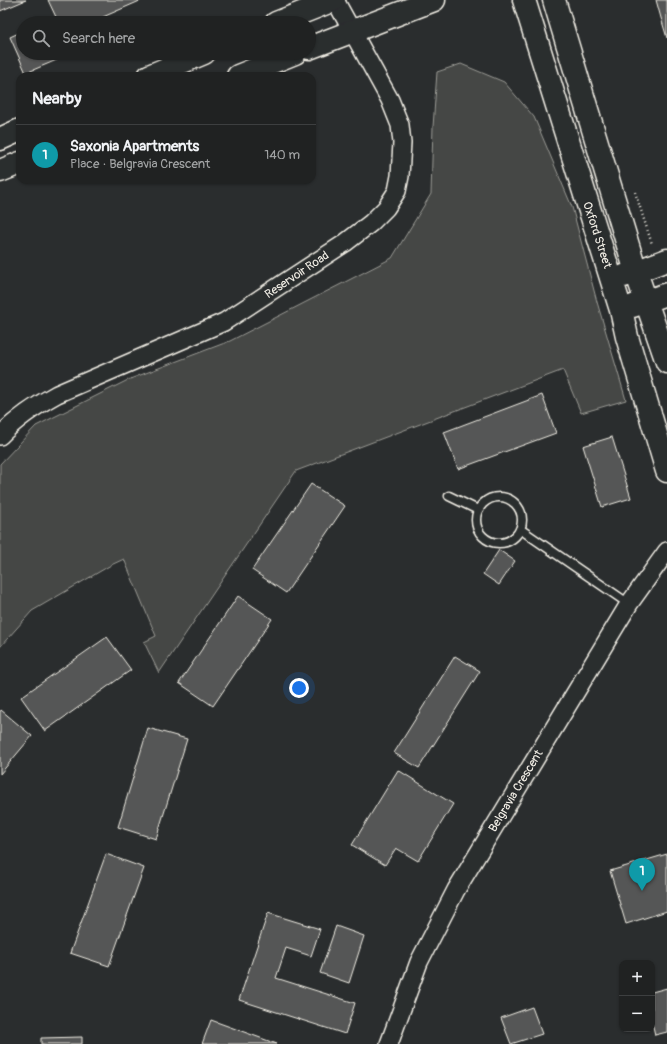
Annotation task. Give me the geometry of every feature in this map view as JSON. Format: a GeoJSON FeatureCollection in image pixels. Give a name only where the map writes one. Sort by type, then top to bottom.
{"type":"FeatureCollection","features":[{"type":"Feature","properties":{"kind":"main road"},"geometry":{"type":"LineString","coordinates":[[294,16],[335,0]]}},
{"type":"Feature","properties":{"kind":"main road"},"geometry":{"type":"LineString","coordinates":[[316,45],[434,0]]}},
{"type":"Feature","properties":{"kind":"main road","name":"Oxford Street"},"geometry":{"type":"LineString","coordinates":[[524,0],[621,310],[627,337],[667,471]]}},
{"type":"Feature","properties":{"kind":"main road"},"geometry":{"type":"LineString","coordinates":[[554,0],[636,272],[667,362]]}},
{"type":"Feature","properties":{"kind":"main road"},"geometry":{"type":"LineString","coordinates":[[159,72],[188,60]]}},
{"type":"Feature","properties":{"kind":"main road"},"geometry":{"type":"LineString","coordinates":[[248,72],[278,60]]}},
{"type":"Feature","properties":{"kind":"main road"},"geometry":{"type":"LineString","coordinates":[[0,139],[16,132]]}},
{"type":"Feature","properties":{"kind":"main road"},"geometry":{"type":"LineString","coordinates":[[0,171],[16,165]]}},
{"type":"Feature","properties":{"kind":"main road"},"geometry":{"type":"LineString","coordinates":[[612,281],[667,260]]}},
{"type":"Feature","properties":{"kind":"main road"},"geometry":{"type":"LineString","coordinates":[[621,310],[667,294]]}},
{"type":"Feature","properties":{"kind":"street","name":"Reservoir Road"},"geometry":{"type":"LineString","coordinates":[[0,436],[24,415],[57,394],[224,322],[345,243],[371,223],[386,208],[397,191],[400,176],[402,143],[400,124],[390,100],[335,0]]}},
{"type":"Feature","properties":{"kind":"street","name":"Belgravia Crescent"},"geometry":{"type":"LineString","coordinates":[[389,1044],[419,962],[437,925],[629,604],[667,551]]}},
{"type":"Feature","properties":{"kind":"lane"},"geometry":{"type":"LineString","coordinates":[[449,496],[478,510]]}},
{"type":"Feature","properties":{"kind":"lane"},"geometry":{"type":"LineString","coordinates":[[494,498],[508,499],[519,508],[521,515],[520,529],[516,535],[504,543],[489,542],[482,538],[476,524],[478,510],[482,504],[494,498]]}},
{"type":"Feature","properties":{"kind":"lane"},"geometry":{"type":"LineString","coordinates":[[520,529],[629,604]]}},
{"type":"Feature","properties":{"kind":"shaded area"},"geometry":{"type":"Polygon","coordinates":[[[461,64],[504,82],[534,117],[572,207],[597,302],[626,400],[581,413],[563,370],[296,471],[159,673],[144,642],[156,636],[124,559],[32,611],[0,647],[0,464],[36,426],[130,379],[230,341],[392,258],[431,194],[433,127],[437,72],[461,64]]]}},
{"type":"Feature","properties":{"kind":"building"},"geometry":{"type":"Polygon","coordinates":[[[0,0],[26,0],[0,11],[0,0]]]}},
{"type":"Feature","properties":{"kind":"building"},"geometry":{"type":"Polygon","coordinates":[[[48,0],[142,0],[105,16],[56,16],[48,0]]]}},
{"type":"Feature","properties":{"kind":"building"},"geometry":{"type":"Polygon","coordinates":[[[656,0],[667,0],[667,38],[661,18],[656,0]]]}},
{"type":"Feature","properties":{"kind":"building"},"geometry":{"type":"Polygon","coordinates":[[[16,34],[16,50],[10,37],[16,34]]]}},
{"type":"Feature","properties":{"kind":"building"},"geometry":{"type":"Polygon","coordinates":[[[20,60],[57,60],[28,72],[26,72],[20,60]]]}},
{"type":"Feature","properties":{"kind":"building"},"geometry":{"type":"Polygon","coordinates":[[[542,395],[556,433],[458,469],[444,432],[542,395]]]}},
{"type":"Feature","properties":{"kind":"building"},"geometry":{"type":"Polygon","coordinates":[[[612,437],[631,498],[602,507],[583,446],[612,437]]]}},
{"type":"Feature","properties":{"kind":"building"},"geometry":{"type":"Polygon","coordinates":[[[311,484],[345,506],[286,593],[252,570],[311,484]]]}},
{"type":"Feature","properties":{"kind":"building"},"geometry":{"type":"Polygon","coordinates":[[[499,550],[515,561],[499,585],[483,574],[499,550]]]}},
{"type":"Feature","properties":{"kind":"building"},"geometry":{"type":"Polygon","coordinates":[[[238,596],[272,619],[213,706],[179,683],[238,596]]]}},
{"type":"Feature","properties":{"kind":"building"},"geometry":{"type":"Polygon","coordinates":[[[107,637],[131,670],[45,731],[21,697],[107,637]]]}},
{"type":"Feature","properties":{"kind":"building"},"geometry":{"type":"Polygon","coordinates":[[[455,656],[480,671],[419,768],[394,753],[455,656]]]}},
{"type":"Feature","properties":{"kind":"building"},"geometry":{"type":"Polygon","coordinates":[[[1,710],[32,736],[0,774],[0,712],[1,710]]]}},
{"type":"Feature","properties":{"kind":"building"},"geometry":{"type":"Polygon","coordinates":[[[148,728],[187,739],[156,839],[118,827],[148,728]]]}},
{"type":"Feature","properties":{"kind":"building"},"geometry":{"type":"Polygon","coordinates":[[[398,770],[453,804],[418,861],[396,848],[385,865],[352,845],[398,770]]]}},
{"type":"Feature","properties":{"kind":"building"},"geometry":{"type":"Polygon","coordinates":[[[106,854],[144,868],[109,966],[70,953],[106,854]]]}},
{"type":"Feature","properties":{"kind":"building"},"geometry":{"type":"Polygon","coordinates":[[[667,854],[667,911],[626,924],[610,871],[667,854]]]}},
{"type":"Feature","properties":{"kind":"building"},"geometry":{"type":"Polygon","coordinates":[[[268,913],[320,929],[311,956],[286,948],[276,978],[355,1003],[345,1034],[239,1000],[268,913]]]}},
{"type":"Feature","properties":{"kind":"building"},"geometry":{"type":"Polygon","coordinates":[[[336,926],[364,936],[349,983],[320,973],[336,926]]]}},
{"type":"Feature","properties":{"kind":"building"},"geometry":{"type":"Polygon","coordinates":[[[667,988],[667,1032],[655,1035],[654,1032],[655,991],[667,988]]]}},
{"type":"Feature","properties":{"kind":"building"},"geometry":{"type":"Polygon","coordinates":[[[532,1007],[542,1034],[511,1044],[501,1018],[532,1007]]]}},
{"type":"Feature","properties":{"kind":"building"},"geometry":{"type":"Polygon","coordinates":[[[211,1020],[277,1044],[202,1044],[211,1020]]]}},
{"type":"Feature","properties":{"kind":"building"},"geometry":{"type":"Polygon","coordinates":[[[82,1037],[82,1044],[41,1044],[41,1038],[82,1037]]]}},
{"type":"Feature","properties":{"kind":"place","name":"Saxonia Apartments"},"geometry":{"type":"Point","coordinates":[642,891]}}]}
